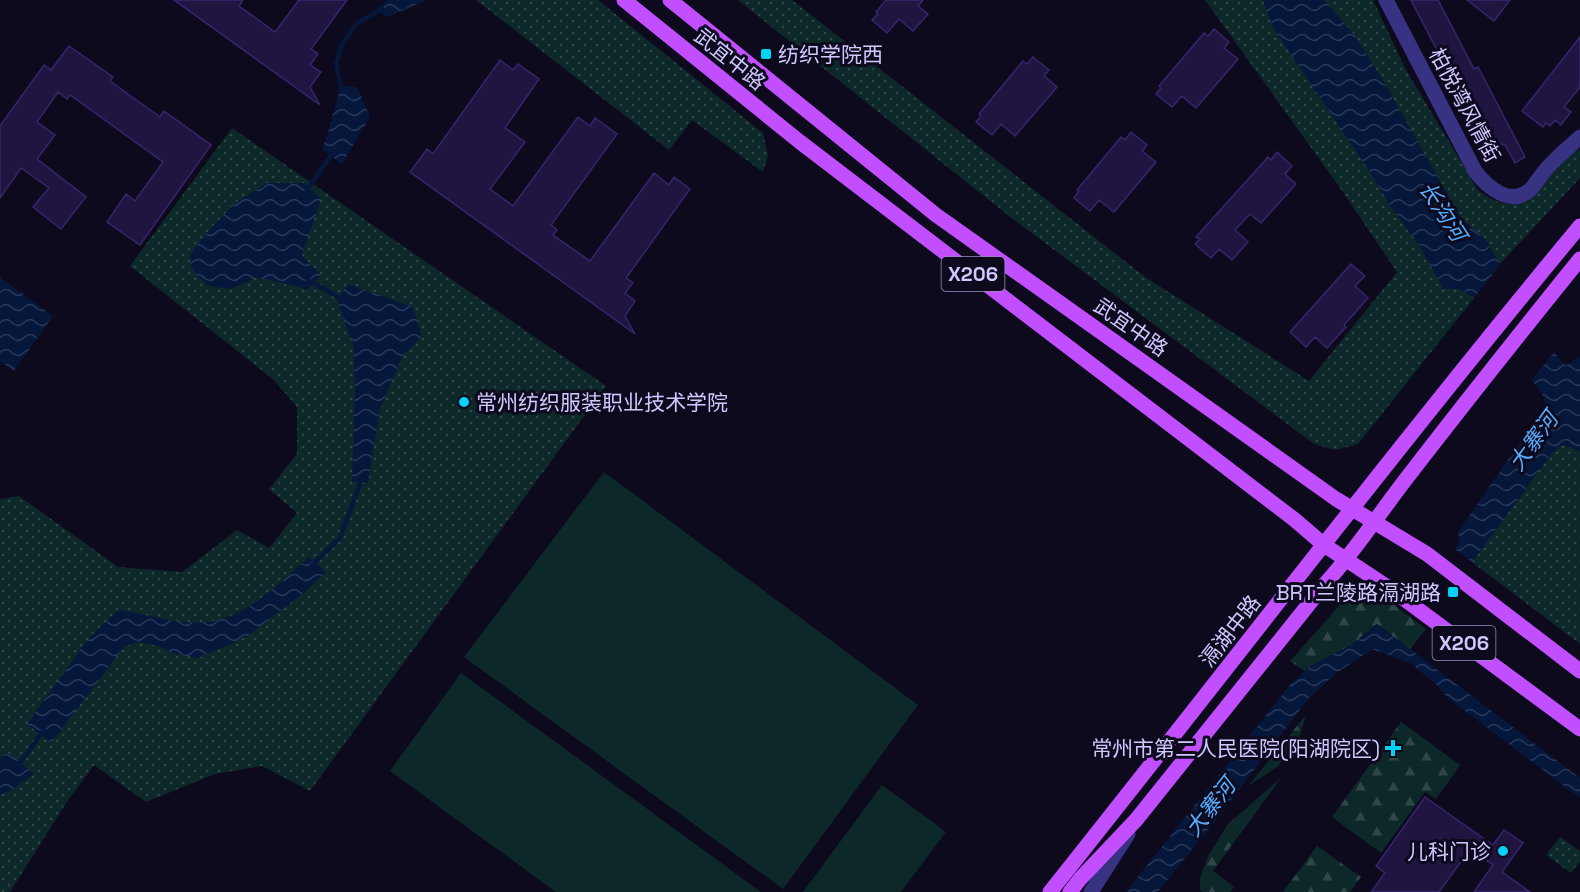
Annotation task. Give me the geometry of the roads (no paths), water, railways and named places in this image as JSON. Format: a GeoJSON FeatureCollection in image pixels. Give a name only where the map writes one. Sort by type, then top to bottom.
{"type":"FeatureCollection","features":[{"type":"Feature","properties":{"kind":"main road","name":"武宜中路"},"geometry":{"type":"LineString","coordinates":[[624,0],[800,142],[1295,520],[1324,545]]}},
{"type":"Feature","properties":{"kind":"main road","name":"武宜中路"},"geometry":{"type":"LineString","coordinates":[[670,0],[936,215],[1352,508],[1427,554],[1580,670]]}},
{"type":"Feature","properties":{"kind":"main road","name":"滆湖中路"},"geometry":{"type":"LineString","coordinates":[[1050,892],[1352,508],[1580,226]]}},
{"type":"Feature","properties":{"kind":"main road"},"geometry":{"type":"LineString","coordinates":[[1070,892],[1136,820],[1346,559],[1392,496],[1580,260]]}},
{"type":"Feature","properties":{"kind":"main road","name":"X206"},"geometry":{"type":"LineString","coordinates":[[1324,545],[1407,602],[1580,729]]}},
{"type":"Feature","properties":{"kind":"street","name":"柏悦湾风情街"},"geometry":{"type":"LineString","coordinates":[[1386,0],[1475,171],[1486,186],[1508,196],[1524,194],[1580,137]]}},
{"type":"Feature","properties":{"kind":"street"},"geometry":{"type":"LineString","coordinates":[[1091,892],[1136,820]]}},
{"type":"Feature","properties":{"kind":"water"},"geometry":{"type":"Polygon","coordinates":[[[388,0],[427,0],[387,17],[377,9],[388,0]]]}},
{"type":"Feature","properties":{"kind":"water"},"geometry":{"type":"Polygon","coordinates":[[[1263,0],[1324,0],[1355,36],[1385,84],[1461,219],[1485,239],[1548,344],[1563,364],[1567,365],[1580,357],[1580,452],[1561,445],[1551,454],[1472,562],[1455,549],[1460,540],[1458,532],[1545,406],[1544,397],[1474,298],[1460,289],[1444,290],[1420,246],[1389,204],[1274,29],[1263,0]]]}},
{"type":"Feature","properties":{"kind":"water"},"geometry":{"type":"Polygon","coordinates":[[[341,86],[357,87],[370,117],[342,164],[322,149],[341,86]]]}},
{"type":"Feature","properties":{"kind":"water"},"geometry":{"type":"Polygon","coordinates":[[[267,183],[305,183],[321,199],[302,256],[321,275],[306,290],[255,278],[231,289],[209,286],[197,276],[190,265],[191,253],[235,203],[267,183]]]}},
{"type":"Feature","properties":{"kind":"water"},"geometry":{"type":"Polygon","coordinates":[[[0,277],[53,316],[14,371],[0,361],[0,277]]]}},
{"type":"Feature","properties":{"kind":"water"},"geometry":{"type":"Polygon","coordinates":[[[348,284],[413,307],[422,337],[403,355],[380,409],[368,483],[352,481],[355,384],[353,344],[337,300],[348,284]]]}},
{"type":"Feature","properties":{"kind":"water"},"geometry":{"type":"Polygon","coordinates":[[[309,557],[326,572],[304,593],[246,637],[198,658],[176,654],[158,646],[138,642],[124,647],[51,743],[27,724],[90,637],[115,613],[121,610],[190,623],[213,621],[240,612],[252,604],[277,586],[309,557]]]}},
{"type":"Feature","properties":{"kind":"water","name":"大寨河"},"geometry":{"type":"Polygon","coordinates":[[[1377,624],[1580,778],[1580,798],[1448,698],[1436,684],[1410,663],[1372,649],[1335,674],[1308,699],[1158,892],[1126,892],[1290,685],[1309,667],[1351,645],[1377,624]]]}},
{"type":"Feature","properties":{"kind":"water"},"geometry":{"type":"Polygon","coordinates":[[[7,752],[34,774],[0,795],[0,759],[7,752]]]}},
{"type":"Feature","properties":{"kind":"waterway"},"geometry":{"type":"LineString","coordinates":[[342,91],[336,64],[342,44],[357,23],[382,9]]}},
{"type":"Feature","properties":{"kind":"waterway"},"geometry":{"type":"LineString","coordinates":[[307,190],[333,152]]}},
{"type":"Feature","properties":{"kind":"waterway"},"geometry":{"type":"LineString","coordinates":[[308,280],[342,299]]}},
{"type":"Feature","properties":{"kind":"waterway"},"geometry":{"type":"LineString","coordinates":[[311,566],[340,538],[361,476]]}},
{"type":"Feature","properties":{"kind":"waterway"},"geometry":{"type":"LineString","coordinates":[[17,767],[44,730]]}},
{"type":"Feature","properties":{"kind":"place","name":"纺织学院西"},"geometry":{"type":"Point","coordinates":[766,54]}},
{"type":"Feature","properties":{"kind":"place","name":"常州纺织服装职业技术学院"},"geometry":{"type":"Point","coordinates":[464,402]}},
{"type":"Feature","properties":{"kind":"place","name":"BRT兰陵路滆湖路"},"geometry":{"type":"Point","coordinates":[1453,592]}},
{"type":"Feature","properties":{"kind":"place","name":"常州市第二人民医院(阳湖院区)"},"geometry":{"type":"Point","coordinates":[1393,748]}},
{"type":"Feature","properties":{"kind":"place","name":"儿科门诊"},"geometry":{"type":"Point","coordinates":[1503,851]}},
{"type":"Feature","properties":{"kind":"water label","name":"长沟河"},"geometry":{"type":"Point","coordinates":[1443,211]}}]}
